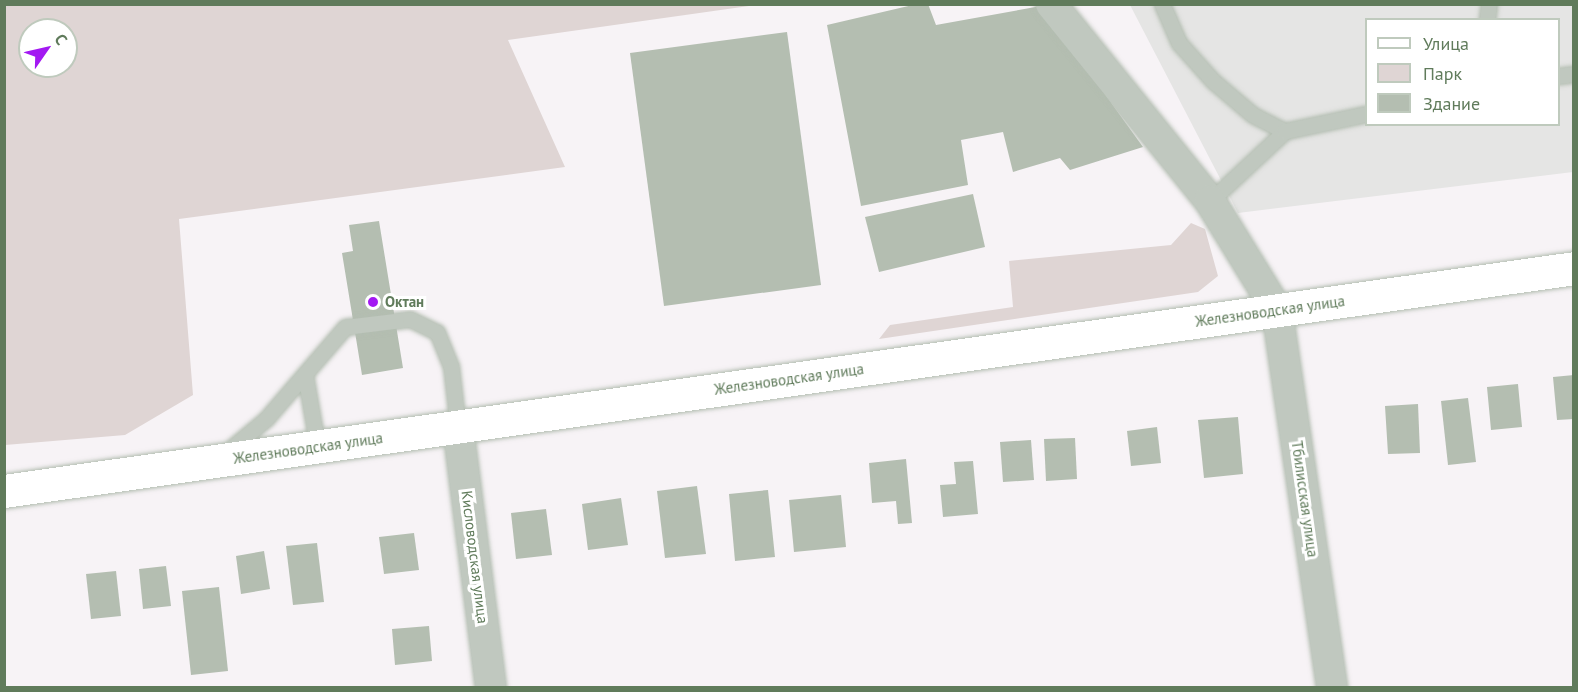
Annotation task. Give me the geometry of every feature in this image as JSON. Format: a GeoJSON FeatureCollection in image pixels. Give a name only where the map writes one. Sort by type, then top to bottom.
{"type":"FeatureCollection","features":[{"type":"Feature","properties":{"kind":"main road","name":"Железноводская улица"},"geometry":{"type":"LineString","coordinates":[[4,491],[1574,268]]}},
{"type":"Feature","properties":{"kind":"street"},"geometry":{"type":"LineString","coordinates":[[1051,4],[1210,201],[1277,310]]}},
{"type":"Feature","properties":{"kind":"street","name":"Тбилисская улица"},"geometry":{"type":"LineString","coordinates":[[1277,310],[1332,687]]}},
{"type":"Feature","properties":{"kind":"street","name":"Кисловодская улица"},"geometry":{"type":"LineString","coordinates":[[459,427],[491,687]]}},
{"type":"Feature","properties":{"kind":"lane"},"geometry":{"type":"LineString","coordinates":[[1162,4],[1179,43],[1213,81],[1253,115],[1285,131]]}},
{"type":"Feature","properties":{"kind":"lane"},"geometry":{"type":"LineString","coordinates":[[1210,201],[1285,131],[1365,114]]}},
{"type":"Feature","properties":{"kind":"lane"},"geometry":{"type":"LineString","coordinates":[[214,462],[266,419],[345,327],[410,320],[437,332],[451,366],[459,427]]}},
{"type":"Feature","properties":{"kind":"lane"},"geometry":{"type":"LineString","coordinates":[[305,374],[315,432],[330,445]]}},
{"type":"Feature","properties":{"kind":"shaded area"},"geometry":{"type":"Polygon","coordinates":[[[1130,5],[1573,5],[1573,172],[1238,213],[1130,5]]]}},
{"type":"Feature","properties":{"kind":"green space"},"geometry":{"type":"Polygon","coordinates":[[[5,4],[756,4],[508,40],[565,167],[179,219],[193,395],[125,435],[5,445],[5,4]]]}},
{"type":"Feature","properties":{"kind":"green space"},"geometry":{"type":"Polygon","coordinates":[[[1191,223],[1205,229],[1218,276],[1198,292],[879,339],[890,325],[1013,307],[1009,261],[1171,245],[1191,223]]]}},
{"type":"Feature","properties":{"kind":"building"},"geometry":{"type":"Polygon","coordinates":[[[917,4],[928,4],[936,25],[1041,6],[1143,147],[1070,170],[1060,158],[1013,172],[1003,132],[961,140],[968,185],[861,206],[827,25],[917,4]]]}},
{"type":"Feature","properties":{"kind":"building"},"geometry":{"type":"Polygon","coordinates":[[[787,32],[821,285],[664,306],[630,53],[787,32]]]}},
{"type":"Feature","properties":{"kind":"building"},"geometry":{"type":"Polygon","coordinates":[[[973,194],[985,247],[879,272],[865,217],[973,194]]]}},
{"type":"Feature","properties":{"kind":"building"},"geometry":{"type":"Polygon","coordinates":[[[379,221],[403,368],[362,375],[342,253],[353,251],[349,225],[379,221]]]}},
{"type":"Feature","properties":{"kind":"building"},"geometry":{"type":"Polygon","coordinates":[[[1574,375],[1574,419],[1557,420],[1553,377],[1574,375]]]}},
{"type":"Feature","properties":{"kind":"building"},"geometry":{"type":"Polygon","coordinates":[[[1518,384],[1522,427],[1491,430],[1487,387],[1518,384]]]}},
{"type":"Feature","properties":{"kind":"building"},"geometry":{"type":"Polygon","coordinates":[[[1468,398],[1476,462],[1448,465],[1441,401],[1468,398]]]}},
{"type":"Feature","properties":{"kind":"building"},"geometry":{"type":"Polygon","coordinates":[[[1418,404],[1420,453],[1388,454],[1385,406],[1418,404]]]}},
{"type":"Feature","properties":{"kind":"building"},"geometry":{"type":"Polygon","coordinates":[[[1238,417],[1243,474],[1204,478],[1198,420],[1238,417]]]}},
{"type":"Feature","properties":{"kind":"building"},"geometry":{"type":"Polygon","coordinates":[[[1157,427],[1161,463],[1131,466],[1127,431],[1157,427]]]}},
{"type":"Feature","properties":{"kind":"building"},"geometry":{"type":"Polygon","coordinates":[[[1075,438],[1077,479],[1046,481],[1044,439],[1075,438]]]}},
{"type":"Feature","properties":{"kind":"building"},"geometry":{"type":"Polygon","coordinates":[[[1031,440],[1034,480],[1003,482],[1000,442],[1031,440]]]}},
{"type":"Feature","properties":{"kind":"building"},"geometry":{"type":"Polygon","coordinates":[[[906,459],[912,523],[898,524],[896,501],[872,503],[869,463],[906,459]]]}},
{"type":"Feature","properties":{"kind":"building"},"geometry":{"type":"Polygon","coordinates":[[[973,461],[978,514],[943,517],[940,485],[956,484],[954,462],[973,461]]]}},
{"type":"Feature","properties":{"kind":"building"},"geometry":{"type":"Polygon","coordinates":[[[697,486],[706,554],[665,558],[657,491],[697,486]]]}},
{"type":"Feature","properties":{"kind":"building"},"geometry":{"type":"Polygon","coordinates":[[[768,490],[775,557],[735,561],[729,494],[768,490]]]}},
{"type":"Feature","properties":{"kind":"building"},"geometry":{"type":"Polygon","coordinates":[[[841,495],[846,547],[794,552],[789,500],[841,495]]]}},
{"type":"Feature","properties":{"kind":"building"},"geometry":{"type":"Polygon","coordinates":[[[621,498],[628,545],[588,550],[582,504],[621,498]]]}},
{"type":"Feature","properties":{"kind":"building"},"geometry":{"type":"Polygon","coordinates":[[[546,509],[552,555],[516,559],[511,513],[546,509]]]}},
{"type":"Feature","properties":{"kind":"building"},"geometry":{"type":"Polygon","coordinates":[[[414,533],[419,570],[384,574],[379,537],[414,533]]]}},
{"type":"Feature","properties":{"kind":"building"},"geometry":{"type":"Polygon","coordinates":[[[317,543],[324,602],[293,605],[286,546],[317,543]]]}},
{"type":"Feature","properties":{"kind":"building"},"geometry":{"type":"Polygon","coordinates":[[[264,551],[270,589],[241,594],[236,556],[264,551]]]}},
{"type":"Feature","properties":{"kind":"building"},"geometry":{"type":"Polygon","coordinates":[[[166,566],[171,606],[143,609],[139,569],[166,566]]]}},
{"type":"Feature","properties":{"kind":"building"},"geometry":{"type":"Polygon","coordinates":[[[116,571],[121,616],[91,619],[86,574],[116,571]]]}},
{"type":"Feature","properties":{"kind":"building"},"geometry":{"type":"Polygon","coordinates":[[[219,587],[228,671],[191,675],[182,591],[219,587]]]}},
{"type":"Feature","properties":{"kind":"building"},"geometry":{"type":"Polygon","coordinates":[[[429,626],[432,661],[395,665],[392,629],[429,626]]]}},
{"type":"Feature","properties":{"kind":"place","name":"Октан"},"geometry":{"type":"Point","coordinates":[373,302]}}]}
